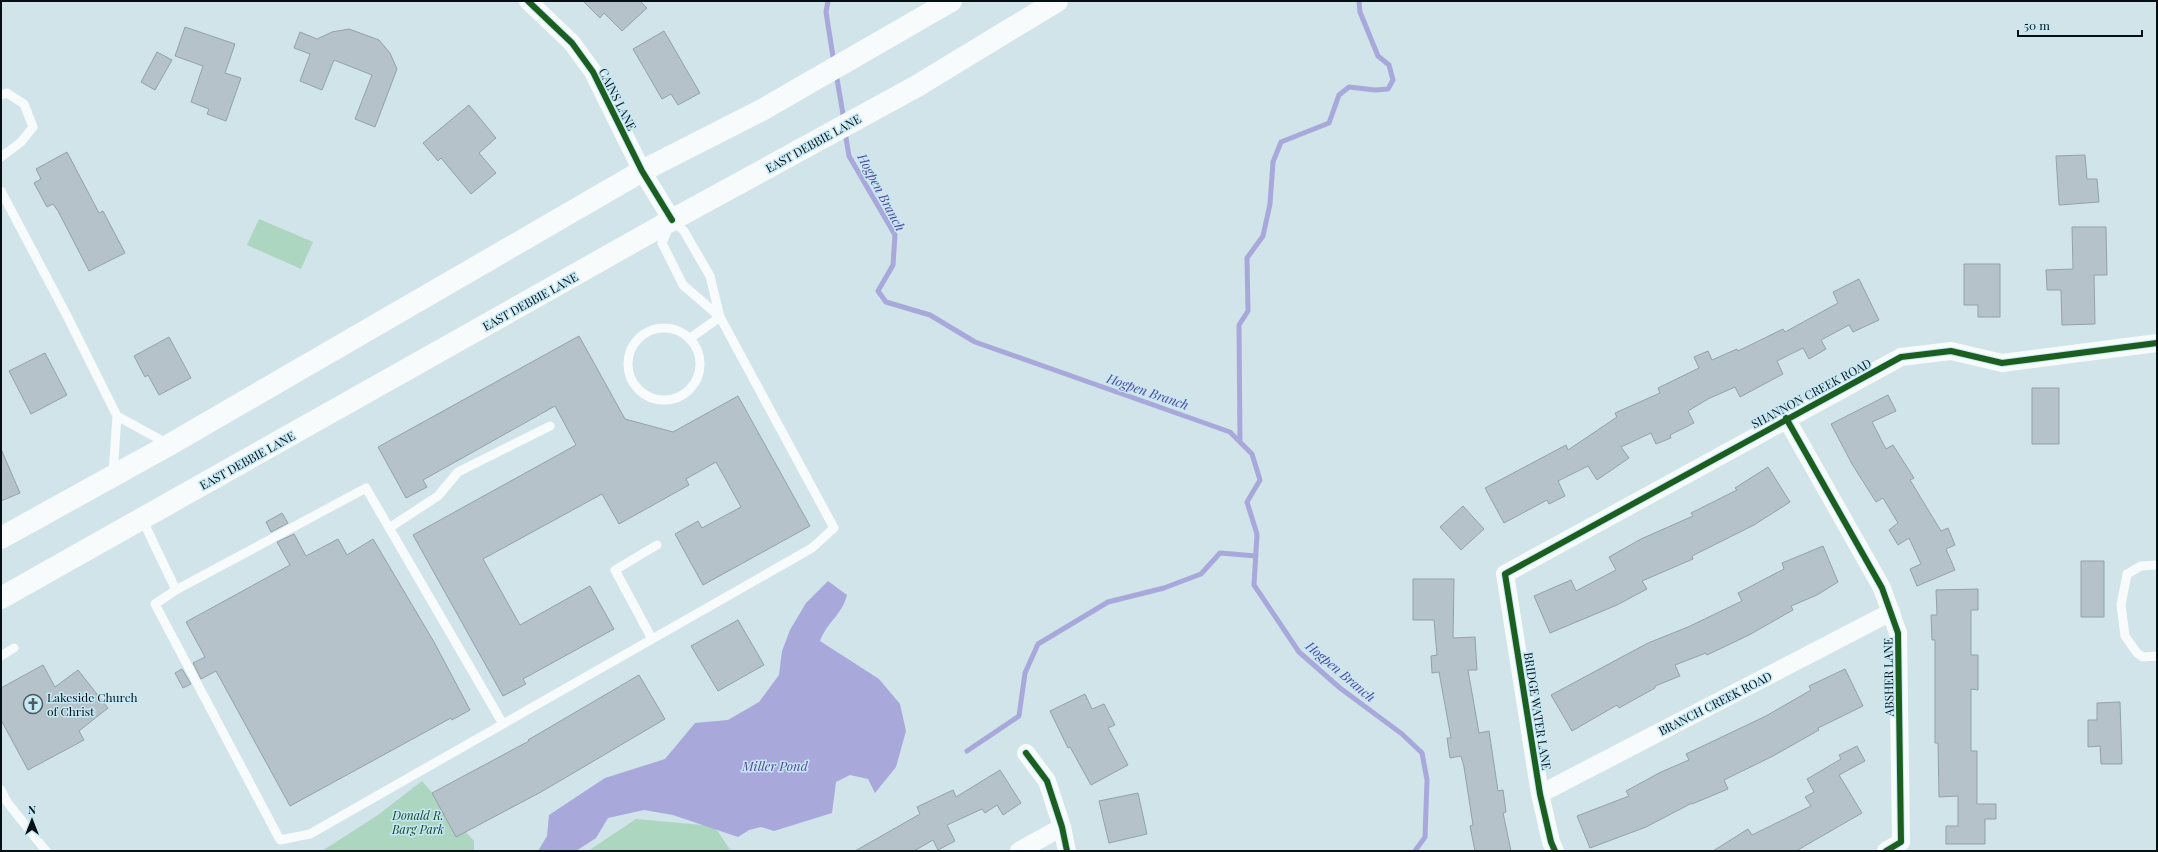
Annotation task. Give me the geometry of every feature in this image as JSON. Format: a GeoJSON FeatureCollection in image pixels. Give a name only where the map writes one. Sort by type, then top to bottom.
{"type":"FeatureCollection","features":[{"type":"Feature","properties":{"kind":"main road"},"geometry":{"type":"LineString","coordinates":[[1,538],[169,445],[642,171],[762,110],[951,1]]}},
{"type":"Feature","properties":{"kind":"main road","name":"EAST DEBBIE LANE"},"geometry":{"type":"LineString","coordinates":[[1,598],[672,220],[917,86],[1057,1]]}},
{"type":"Feature","properties":{"kind":"street","name":"CAINS LANE"},"geometry":{"type":"LineString","coordinates":[[528,1],[572,43],[593,72],[642,171],[672,220]]}},
{"type":"Feature","properties":{"kind":"street","name":"SHANNON CREEK ROAD"},"geometry":{"type":"LineString","coordinates":[[1505,574],[1786,418],[1900,357],[1950,351],[2002,363],[2157,343]]}},
{"type":"Feature","properties":{"kind":"street","name":"ABSHER LANE"},"geometry":{"type":"LineString","coordinates":[[1786,418],[1882,588],[1898,634],[1901,842],[1886,851]]}},
{"type":"Feature","properties":{"kind":"street","name":"BRIDGE WATER LANE"},"geometry":{"type":"LineString","coordinates":[[1505,574],[1540,794],[1551,842],[1555,851]]}},
{"type":"Feature","properties":{"kind":"street","name":"BRANCH CREEK ROAD"},"geometry":{"type":"LineString","coordinates":[[1540,794],[1891,612]]}},
{"type":"Feature","properties":{"kind":"street"},"geometry":{"type":"LineString","coordinates":[[1026,752],[1047,781],[1062,827],[1067,851]]}},
{"type":"Feature","properties":{"kind":"street"},"geometry":{"type":"LineString","coordinates":[[1019,851],[1062,827]]}},
{"type":"Feature","properties":{"kind":"lane"},"geometry":{"type":"LineString","coordinates":[[1,95],[7,93],[24,104],[33,127],[21,142],[1,157]]}},
{"type":"Feature","properties":{"kind":"lane"},"geometry":{"type":"LineString","coordinates":[[1,191],[65,312],[117,416],[113,476]]}},
{"type":"Feature","properties":{"kind":"lane"},"geometry":{"type":"LineString","coordinates":[[503,724],[366,488],[176,590],[156,604],[280,840],[310,834],[812,548],[834,528],[720,317],[710,276],[684,231],[672,220],[662,243],[683,285],[720,317]]}},
{"type":"Feature","properties":{"kind":"lane"},"geometry":{"type":"LineString","coordinates":[[689,339],[720,317]]}},
{"type":"Feature","properties":{"kind":"lane"},"geometry":{"type":"LineString","coordinates":[[668,329],[679,332],[689,339],[696,348],[700,359],[700,370],[696,381],[689,390],[680,397],[669,400],[657,400],[646,395],[637,388],[631,378],[628,366],[630,354],[636,343],[644,334],[655,330],[668,329]]}},
{"type":"Feature","properties":{"kind":"lane"},"geometry":{"type":"LineString","coordinates":[[117,416],[169,445]]}},
{"type":"Feature","properties":{"kind":"lane"},"geometry":{"type":"LineString","coordinates":[[389,528],[438,496],[458,472],[550,426]]}},
{"type":"Feature","properties":{"kind":"lane"},"geometry":{"type":"LineString","coordinates":[[142,519],[176,590]]}},
{"type":"Feature","properties":{"kind":"lane"},"geometry":{"type":"LineString","coordinates":[[652,639],[615,570],[657,545]]}},
{"type":"Feature","properties":{"kind":"lane"},"geometry":{"type":"LineString","coordinates":[[2157,565],[2141,566],[2127,574],[2121,605],[2125,636],[2133,648],[2144,657],[2157,656]]}},
{"type":"Feature","properties":{"kind":"lane"},"geometry":{"type":"LineString","coordinates":[[1,656],[14,648]]}},
{"type":"Feature","properties":{"kind":"lane"},"geometry":{"type":"LineString","coordinates":[[1,790],[4,804],[46,851]]}},
{"type":"Feature","properties":{"kind":"green space"},"geometry":{"type":"Polygon","coordinates":[[[259,219],[313,242],[301,269],[247,245],[259,219]]]}},
{"type":"Feature","properties":{"kind":"green space","name":"Donald R. Barg Park"},"geometry":{"type":"Polygon","coordinates":[[[422,781],[474,841],[474,851],[322,851],[378,815],[422,781]]]}},
{"type":"Feature","properties":{"kind":"green space"},"geometry":{"type":"Polygon","coordinates":[[[636,819],[714,826],[731,851],[588,851],[636,819]]]}},
{"type":"Feature","properties":{"kind":"water","name":"Miller Pond"},"geometry":{"type":"Polygon","coordinates":[[[828,581],[847,595],[842,608],[826,629],[820,641],[879,679],[900,704],[906,731],[896,767],[875,793],[868,779],[850,775],[836,782],[832,813],[774,831],[761,827],[749,830],[738,837],[673,815],[644,810],[608,818],[596,838],[576,851],[538,851],[547,836],[549,815],[605,778],[665,759],[695,723],[728,720],[759,702],[779,675],[782,651],[790,630],[806,603],[828,581]]]}},
{"type":"Feature","properties":{"kind":"building"},"geometry":{"type":"Polygon","coordinates":[[[583,1],[640,1],[647,8],[622,31],[604,13],[600,18],[583,1]]]}},
{"type":"Feature","properties":{"kind":"building"},"geometry":{"type":"Polygon","coordinates":[[[185,27],[235,44],[225,73],[241,78],[226,121],[207,114],[209,109],[191,102],[203,66],[175,56],[185,27]]]}},
{"type":"Feature","properties":{"kind":"building"},"geometry":{"type":"Polygon","coordinates":[[[349,29],[379,40],[390,53],[397,69],[375,127],[355,119],[372,75],[334,60],[322,90],[300,81],[310,54],[294,48],[300,32],[317,39],[332,32],[349,29]]]}},
{"type":"Feature","properties":{"kind":"building"},"geometry":{"type":"Polygon","coordinates":[[[664,31],[700,93],[678,105],[671,94],[662,99],[633,49],[664,31]]]}},
{"type":"Feature","properties":{"kind":"building"},"geometry":{"type":"Polygon","coordinates":[[[157,52],[172,60],[155,90],[141,82],[157,52]]]}},
{"type":"Feature","properties":{"kind":"building"},"geometry":{"type":"Polygon","coordinates":[[[469,105],[496,138],[479,153],[496,173],[471,194],[441,158],[438,161],[423,143],[469,105]]]}},
{"type":"Feature","properties":{"kind":"building"},"geometry":{"type":"Polygon","coordinates":[[[67,152],[99,213],[103,211],[125,253],[89,271],[58,211],[53,204],[47,207],[34,183],[41,179],[36,169],[67,152]]]}},
{"type":"Feature","properties":{"kind":"building"},"geometry":{"type":"Polygon","coordinates":[[[2085,155],[2087,179],[2097,179],[2099,202],[2059,205],[2056,156],[2085,155]]]}},
{"type":"Feature","properties":{"kind":"building"},"geometry":{"type":"Polygon","coordinates":[[[2072,227],[2106,227],[2107,275],[2094,275],[2095,324],[2062,325],[2061,290],[2047,290],[2046,270],[2073,269],[2072,227]]]}},
{"type":"Feature","properties":{"kind":"building"},"geometry":{"type":"Polygon","coordinates":[[[1964,264],[2000,264],[2000,317],[1978,317],[1978,305],[1964,305],[1964,264]]]}},
{"type":"Feature","properties":{"kind":"building"},"geometry":{"type":"Polygon","coordinates":[[[1859,279],[1879,320],[1853,332],[1849,325],[1821,340],[1826,349],[1809,359],[1803,348],[1777,361],[1783,374],[1740,397],[1735,387],[1708,399],[1688,411],[1694,423],[1670,435],[1671,438],[1656,444],[1651,433],[1621,447],[1629,458],[1597,480],[1588,466],[1558,481],[1565,496],[1549,504],[1547,500],[1504,523],[1485,488],[1566,445],[1568,450],[1617,417],[1615,413],[1660,393],[1658,388],[1699,368],[1694,357],[1708,351],[1712,360],[1737,349],[1738,351],[1783,329],[1785,332],[1838,303],[1833,292],[1859,279]]]}},
{"type":"Feature","properties":{"kind":"building"},"geometry":{"type":"Polygon","coordinates":[[[579,336],[625,419],[673,432],[738,396],[810,526],[703,585],[675,534],[698,521],[702,528],[741,507],[716,462],[686,479],[689,485],[619,524],[602,494],[483,559],[520,625],[590,586],[614,629],[523,679],[526,684],[503,696],[413,535],[576,445],[555,406],[423,480],[427,487],[406,498],[378,447],[579,336]]]}},
{"type":"Feature","properties":{"kind":"building"},"geometry":{"type":"Polygon","coordinates":[[[169,337],[191,378],[159,395],[148,375],[145,377],[134,356],[169,337]]]}},
{"type":"Feature","properties":{"kind":"building"},"geometry":{"type":"Polygon","coordinates":[[[45,353],[67,395],[31,414],[9,371],[45,353]]]}},
{"type":"Feature","properties":{"kind":"building"},"geometry":{"type":"Polygon","coordinates":[[[2032,388],[2059,388],[2059,444],[2032,444],[2032,388]]]}},
{"type":"Feature","properties":{"kind":"building"},"geometry":{"type":"Polygon","coordinates":[[[1888,395],[1896,411],[1872,422],[1886,449],[1893,445],[1914,478],[1910,480],[1941,531],[1948,528],[1955,545],[1946,549],[1955,570],[1917,586],[1910,569],[1921,564],[1909,538],[1898,545],[1889,530],[1898,523],[1883,498],[1876,502],[1852,464],[1831,424],[1888,395]]]}},
{"type":"Feature","properties":{"kind":"building"},"geometry":{"type":"Polygon","coordinates":[[[1,449],[20,493],[1,501],[1,449]]]}},
{"type":"Feature","properties":{"kind":"building"},"geometry":{"type":"Polygon","coordinates":[[[1768,467],[1790,502],[1754,525],[1692,556],[1693,559],[1642,581],[1647,589],[1617,605],[1550,633],[1534,596],[1571,580],[1576,591],[1616,570],[1609,557],[1641,539],[1693,516],[1691,513],[1737,490],[1735,488],[1768,467]]]}},
{"type":"Feature","properties":{"kind":"building"},"geometry":{"type":"Polygon","coordinates":[[[1463,506],[1484,529],[1461,550],[1440,527],[1463,506]]]}},
{"type":"Feature","properties":{"kind":"building"},"geometry":{"type":"Polygon","coordinates":[[[282,513],[288,523],[271,532],[266,522],[282,513]]]}},
{"type":"Feature","properties":{"kind":"building"},"geometry":{"type":"Polygon","coordinates":[[[294,534],[306,556],[338,539],[347,555],[373,539],[434,642],[470,710],[452,720],[451,718],[290,806],[216,671],[201,679],[193,663],[205,657],[186,622],[290,565],[277,542],[294,534]]]}},
{"type":"Feature","properties":{"kind":"building"},"geometry":{"type":"Polygon","coordinates":[[[1823,546],[1838,582],[1817,595],[1791,606],[1793,610],[1749,635],[1707,655],[1706,653],[1675,665],[1680,676],[1655,686],[1655,688],[1619,708],[1617,705],[1572,731],[1551,695],[1648,643],[1688,627],[1742,601],[1738,593],[1784,569],[1782,563],[1823,546]]]}},
{"type":"Feature","properties":{"kind":"building"},"geometry":{"type":"Polygon","coordinates":[[[2081,561],[2104,561],[2104,617],[2081,617],[2081,561]]]}},
{"type":"Feature","properties":{"kind":"building"},"geometry":{"type":"Polygon","coordinates":[[[1413,579],[1454,579],[1453,638],[1475,637],[1477,670],[1468,670],[1479,733],[1489,731],[1498,791],[1503,790],[1506,812],[1503,813],[1511,851],[1475,851],[1470,826],[1473,825],[1464,767],[1461,756],[1450,758],[1447,738],[1451,738],[1439,672],[1432,673],[1431,656],[1437,655],[1434,620],[1413,620],[1413,579]]]}},
{"type":"Feature","properties":{"kind":"building"},"geometry":{"type":"Polygon","coordinates":[[[1978,589],[1978,610],[1971,610],[1971,655],[1978,655],[1978,690],[1971,689],[1971,751],[1977,751],[1977,804],[1996,804],[1996,819],[1985,819],[1985,844],[1946,844],[1946,826],[1958,826],[1958,796],[1939,797],[1938,743],[1935,743],[1935,640],[1932,640],[1931,615],[1937,615],[1936,590],[1978,589]]]}},
{"type":"Feature","properties":{"kind":"building"},"geometry":{"type":"Polygon","coordinates":[[[738,620],[764,665],[718,691],[691,646],[738,620]]]}},
{"type":"Feature","properties":{"kind":"building","name":"Lakeside Church of Christ"},"geometry":{"type":"Polygon","coordinates":[[[43,665],[55,687],[78,670],[108,708],[79,731],[84,740],[28,770],[1,720],[1,688],[43,665]]]}},
{"type":"Feature","properties":{"kind":"building"},"geometry":{"type":"Polygon","coordinates":[[[182,669],[191,684],[183,688],[175,673],[182,669]]]}},
{"type":"Feature","properties":{"kind":"building"},"geometry":{"type":"Polygon","coordinates":[[[1845,669],[1863,706],[1818,728],[1819,730],[1773,756],[1724,780],[1728,789],[1692,803],[1646,827],[1590,848],[1577,816],[1629,796],[1626,791],[1661,772],[1689,760],[1686,754],[1766,716],[1811,690],[1809,686],[1845,669]]]}},
{"type":"Feature","properties":{"kind":"building"},"geometry":{"type":"Polygon","coordinates":[[[639,675],[665,719],[541,792],[456,837],[432,793],[529,741],[528,740],[639,675]]]}},
{"type":"Feature","properties":{"kind":"building"},"geometry":{"type":"Polygon","coordinates":[[[1085,694],[1092,709],[1104,704],[1115,725],[1108,728],[1128,765],[1091,785],[1070,747],[1068,748],[1050,711],[1085,694]]]}},
{"type":"Feature","properties":{"kind":"building"},"geometry":{"type":"Polygon","coordinates":[[[2120,702],[2122,764],[2101,764],[2100,746],[2088,747],[2088,720],[2097,720],[2097,703],[2120,702]]]}},
{"type":"Feature","properties":{"kind":"building"},"geometry":{"type":"Polygon","coordinates":[[[1857,746],[1865,761],[1839,775],[1862,813],[1796,851],[1713,851],[1748,829],[1752,835],[1811,806],[1805,797],[1814,792],[1807,779],[1841,759],[1839,755],[1857,746]]]}},
{"type":"Feature","properties":{"kind":"building"},"geometry":{"type":"Polygon","coordinates":[[[1000,770],[1021,803],[1003,815],[997,805],[985,813],[982,809],[947,825],[955,841],[938,850],[933,840],[914,851],[855,851],[920,814],[917,807],[953,790],[956,797],[1000,770]]]}},
{"type":"Feature","properties":{"kind":"building"},"geometry":{"type":"Polygon","coordinates":[[[1138,793],[1147,834],[1109,843],[1099,801],[1138,793]]]}},
{"type":"Feature","properties":{"kind":"waterway","name":"Hogpen Branch"},"geometry":{"type":"LineString","coordinates":[[828,1],[826,12],[834,63]]}},
{"type":"Feature","properties":{"kind":"waterway"},"geometry":{"type":"LineString","coordinates":[[1240,442],[1239,325],[1248,311],[1247,258],[1263,236],[1270,204],[1273,162],[1281,142],[1329,123],[1339,95],[1349,87],[1375,90],[1388,89],[1393,80],[1389,65],[1378,56],[1360,12],[1359,1]]}},
{"type":"Feature","properties":{"kind":"waterway","name":"Hogpen Branch"},"geometry":{"type":"LineString","coordinates":[[836,73],[844,120]]}},
{"type":"Feature","properties":{"kind":"waterway","name":"Hogpen Branch"},"geometry":{"type":"LineString","coordinates":[[845,132],[849,156],[895,235],[893,265],[878,291],[886,302],[930,315],[975,342],[1230,432],[1252,454],[1260,480],[1247,502],[1257,534],[1254,585],[1299,652],[1340,688],[1402,734],[1422,753],[1427,780],[1425,837],[1415,851]]}},
{"type":"Feature","properties":{"kind":"waterway"},"geometry":{"type":"LineString","coordinates":[[967,751],[1019,716],[1025,673],[1038,644],[1108,602],[1164,588],[1201,574],[1220,553],[1256,556]]}},
{"type":"Feature","properties":{"kind":"cycle path"},"geometry":{"type":"LineString","coordinates":[[528,1],[572,43],[593,72],[642,171],[672,220]]}},
{"type":"Feature","properties":{"kind":"cycle path"},"geometry":{"type":"LineString","coordinates":[[1555,851],[1551,842],[1540,794],[1505,574],[1901,357],[1951,351],[2002,363],[2157,343]]}},
{"type":"Feature","properties":{"kind":"cycle path"},"geometry":{"type":"LineString","coordinates":[[1786,418],[1882,588],[1898,633],[1901,842],[1886,851]]}},
{"type":"Feature","properties":{"kind":"cycle path"},"geometry":{"type":"LineString","coordinates":[[1026,753],[1047,781],[1062,827],[1067,851]]}},
{"type":"Feature","properties":{"kind":"place","name":"Lakeside Church of Christ"},"geometry":{"type":"Point","coordinates":[33,704]}}]}
